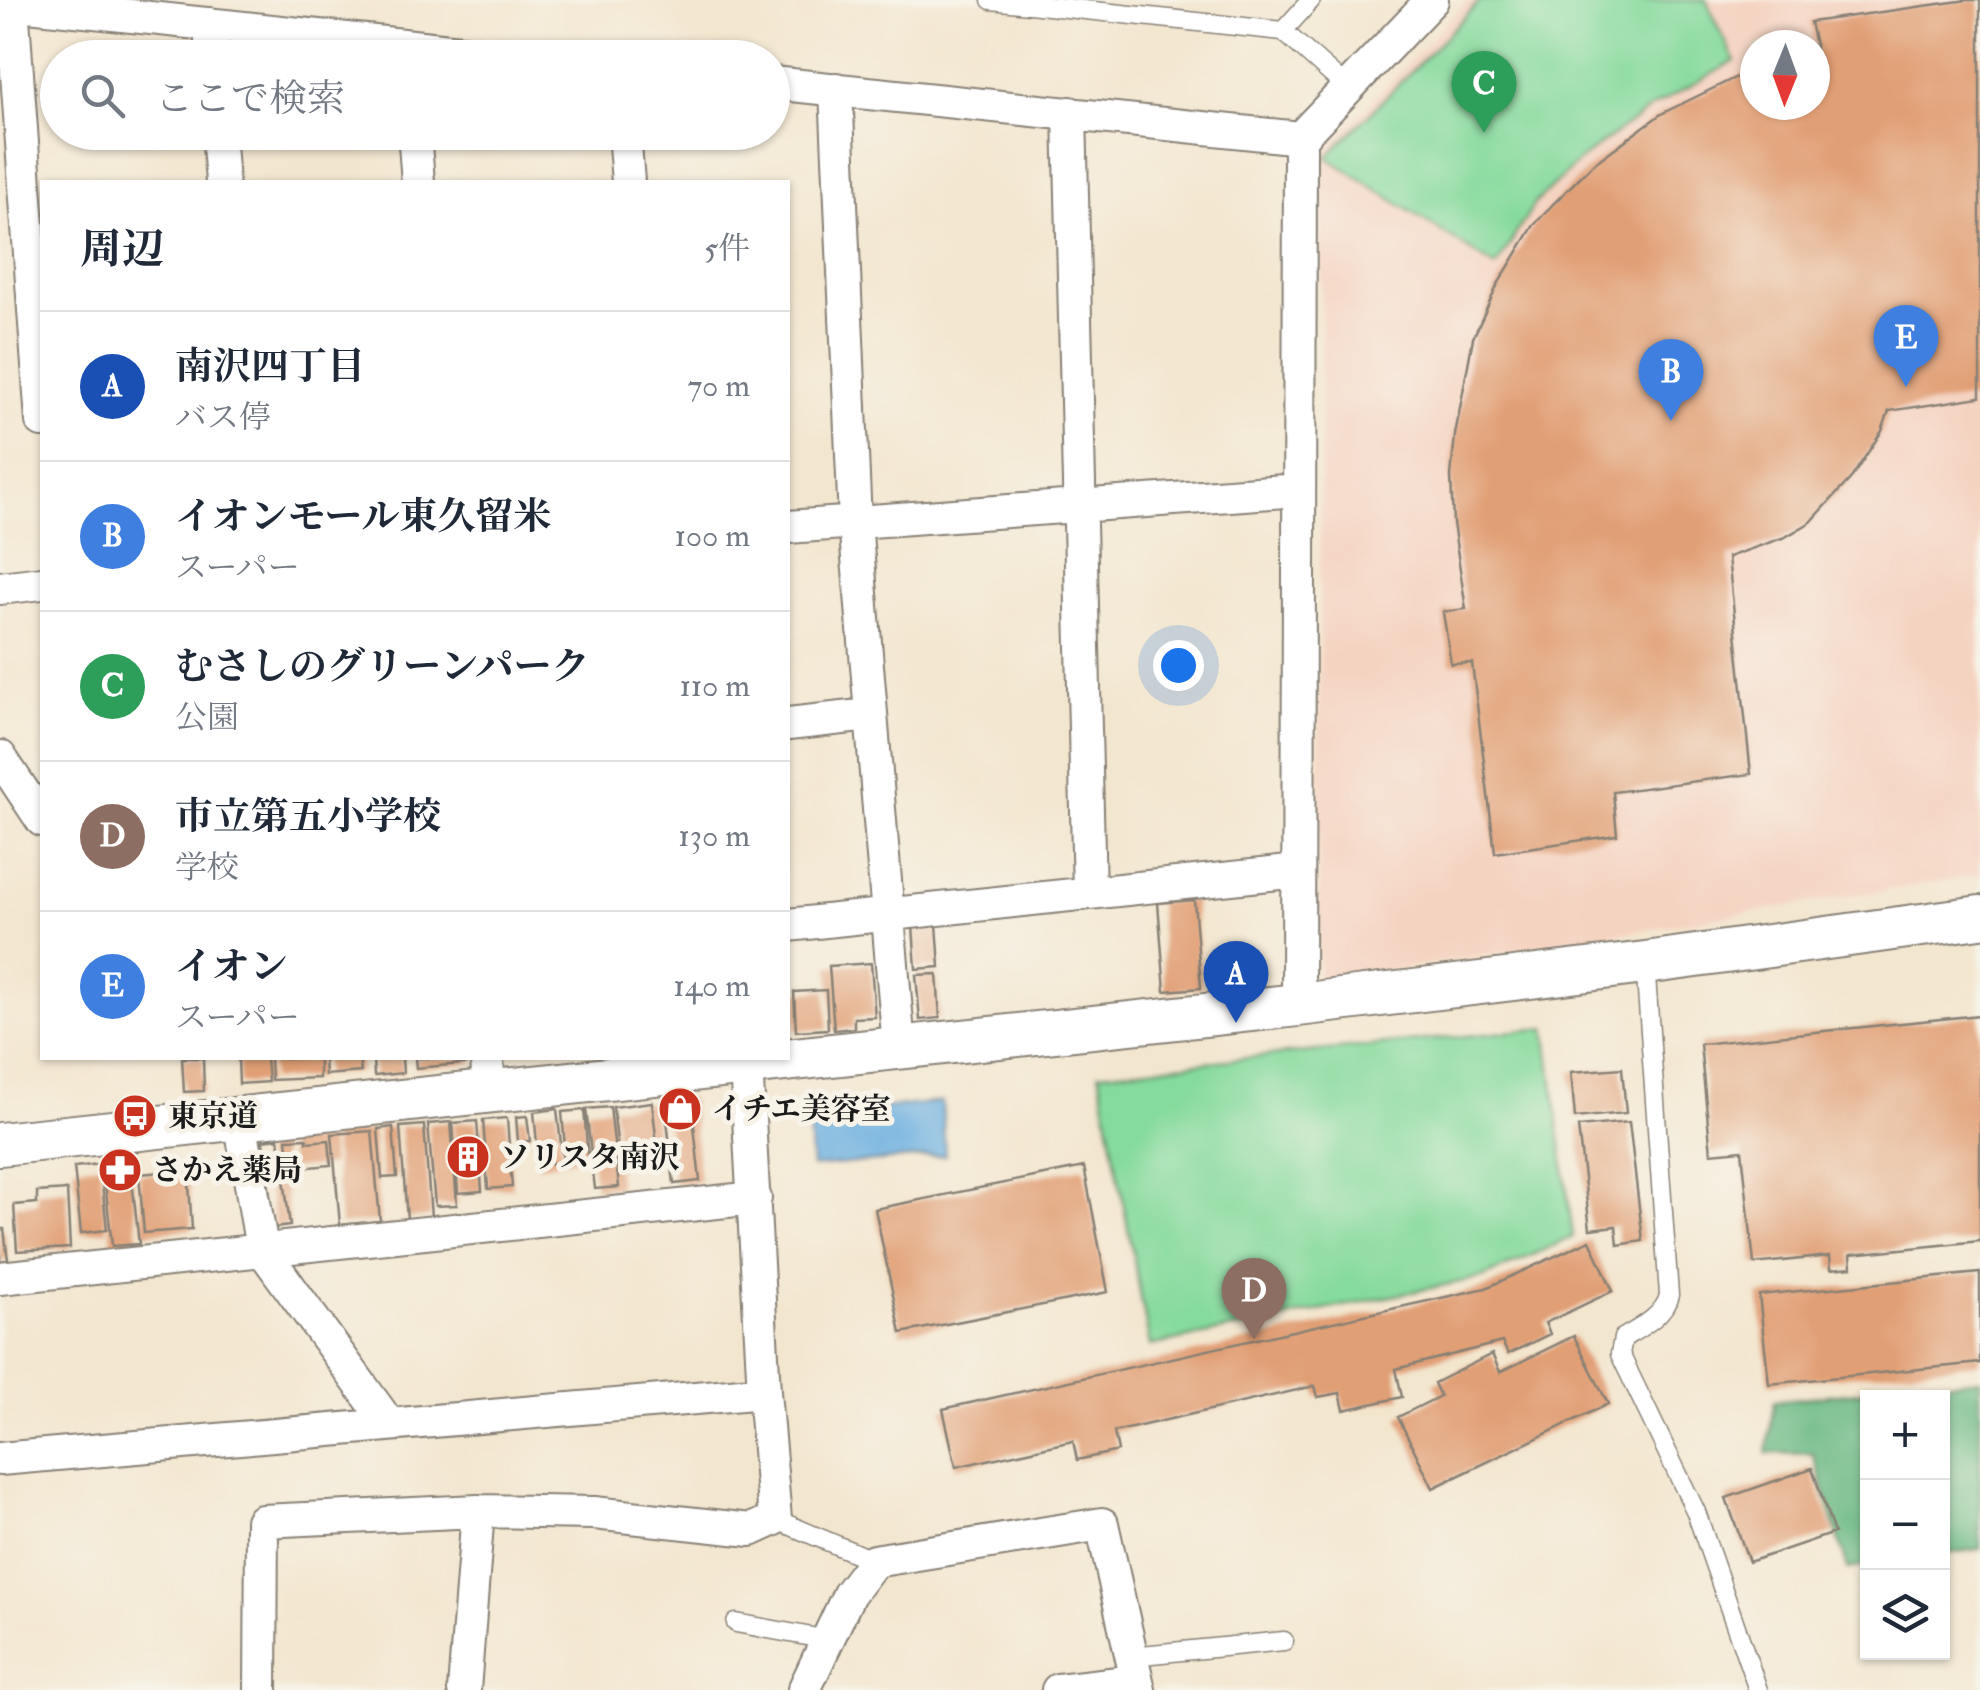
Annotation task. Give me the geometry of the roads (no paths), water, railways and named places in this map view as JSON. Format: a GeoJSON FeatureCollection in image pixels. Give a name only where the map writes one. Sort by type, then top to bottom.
{"type":"FeatureCollection","features":[{"type":"Feature","properties":{"kind":"street"},"geometry":{"type":"LineString","coordinates":[[1298,1005],[1300,138],[1432,0]]}},
{"type":"Feature","properties":{"kind":"street"},"geometry":{"type":"LineString","coordinates":[[40,411],[15,285],[6,3],[328,40]]}},
{"type":"Feature","properties":{"kind":"street"},"geometry":{"type":"LineString","coordinates":[[210,24],[211,40]]}},
{"type":"Feature","properties":{"kind":"street"},"geometry":{"type":"LineString","coordinates":[[790,85],[1300,138]]}},
{"type":"Feature","properties":{"kind":"street"},"geometry":{"type":"LineString","coordinates":[[836,90],[856,522],[899,1048]]}},
{"type":"Feature","properties":{"kind":"street"},"geometry":{"type":"LineString","coordinates":[[1070,113],[1088,894]]}},
{"type":"Feature","properties":{"kind":"street"},"geometry":{"type":"LineString","coordinates":[[219,150],[222,180]]}},
{"type":"Feature","properties":{"kind":"street"},"geometry":{"type":"LineString","coordinates":[[415,150],[418,180]]}},
{"type":"Feature","properties":{"kind":"street"},"geometry":{"type":"LineString","coordinates":[[625,150],[628,180]]}},
{"type":"Feature","properties":{"kind":"street"},"geometry":{"type":"LineString","coordinates":[[790,526],[1299,490]]}},
{"type":"Feature","properties":{"kind":"street"},"geometry":{"type":"LineString","coordinates":[[0,588],[40,583]]}},
{"type":"Feature","properties":{"kind":"street"},"geometry":{"type":"LineString","coordinates":[[790,724],[870,716]]}},
{"type":"Feature","properties":{"kind":"street"},"geometry":{"type":"LineString","coordinates":[[0,757],[39,808]]}},
{"type":"Feature","properties":{"kind":"street"},"geometry":{"type":"LineString","coordinates":[[790,925],[1298,871]]}},
{"type":"Feature","properties":{"kind":"street"},"geometry":{"type":"LineString","coordinates":[[790,1059],[1298,1005],[1980,918]]}},
{"type":"Feature","properties":{"kind":"street"},"geometry":{"type":"LineString","coordinates":[[0,1144],[240,1119],[488,1075],[777,1060]]}},
{"type":"Feature","properties":{"kind":"street"},"geometry":{"type":"LineString","coordinates":[[261,1690],[262,1521],[478,1510],[594,1513],[751,1530],[775,1519],[746,1063]]}},
{"type":"Feature","properties":{"kind":"street"},"geometry":{"type":"LineString","coordinates":[[240,1119],[262,1249],[389,1424]]}},
{"type":"Feature","properties":{"kind":"street"},"geometry":{"type":"LineString","coordinates":[[0,1278],[755,1198]]}},
{"type":"Feature","properties":{"kind":"street"},"geometry":{"type":"LineString","coordinates":[[0,1459],[764,1392]]}},
{"type":"Feature","properties":{"kind":"street"},"geometry":{"type":"LineString","coordinates":[[464,1690],[478,1510]]}},
{"type":"Feature","properties":{"kind":"street"},"geometry":{"type":"LineString","coordinates":[[804,1690],[849,1594],[874,1562],[1102,1524],[1135,1676],[1058,1690]]}},
{"type":"Feature","properties":{"kind":"lane"},"geometry":{"type":"LineString","coordinates":[[991,0],[1283,30],[1348,88]]}},
{"type":"Feature","properties":{"kind":"lane"},"geometry":{"type":"LineString","coordinates":[[1283,30],[1311,0]]}},
{"type":"Feature","properties":{"kind":"lane"},"geometry":{"type":"LineString","coordinates":[[1645,963],[1669,1295],[1668,1304],[1624,1338],[1620,1354],[1696,1512],[1758,1690]]}},
{"type":"Feature","properties":{"kind":"lane"},"geometry":{"type":"LineString","coordinates":[[775,1519],[874,1562]]}},
{"type":"Feature","properties":{"kind":"lane"},"geometry":{"type":"LineString","coordinates":[[736,1623],[828,1640]]}},
{"type":"Feature","properties":{"kind":"lane"},"geometry":{"type":"LineString","coordinates":[[1135,1676],[1284,1641]]}},
{"type":"Feature","properties":{"kind":"water"},"geometry":{"type":"Polygon","coordinates":[[[942,1102],[945,1155],[812,1167],[808,1115],[942,1102]]]}},
{"type":"Feature","properties":{"kind":"place","name":"むさしのグリーンパーク"},"geometry":{"type":"Point","coordinates":[1484,133]}},
{"type":"Feature","properties":{"kind":"place","name":"イオン"},"geometry":{"type":"Point","coordinates":[1906,387]}},
{"type":"Feature","properties":{"kind":"place","name":"イオンモール東久留米"},"geometry":{"type":"Point","coordinates":[1671,421]}},
{"type":"Feature","properties":{"kind":"place","name":"南沢四丁目"},"geometry":{"type":"Point","coordinates":[1236,1023]}},
{"type":"Feature","properties":{"kind":"place","name":"イチエ美容室"},"geometry":{"type":"Point","coordinates":[680,1109]}},
{"type":"Feature","properties":{"kind":"place","name":"東京道"},"geometry":{"type":"Point","coordinates":[135,1116]}},
{"type":"Feature","properties":{"kind":"place","name":"ソリスタ南沢"},"geometry":{"type":"Point","coordinates":[468,1157]}},
{"type":"Feature","properties":{"kind":"place","name":"さかえ薬局"},"geometry":{"type":"Point","coordinates":[120,1170]}},
{"type":"Feature","properties":{"kind":"place","name":"市立第五小学校"},"geometry":{"type":"Point","coordinates":[1254,1340]}}]}
